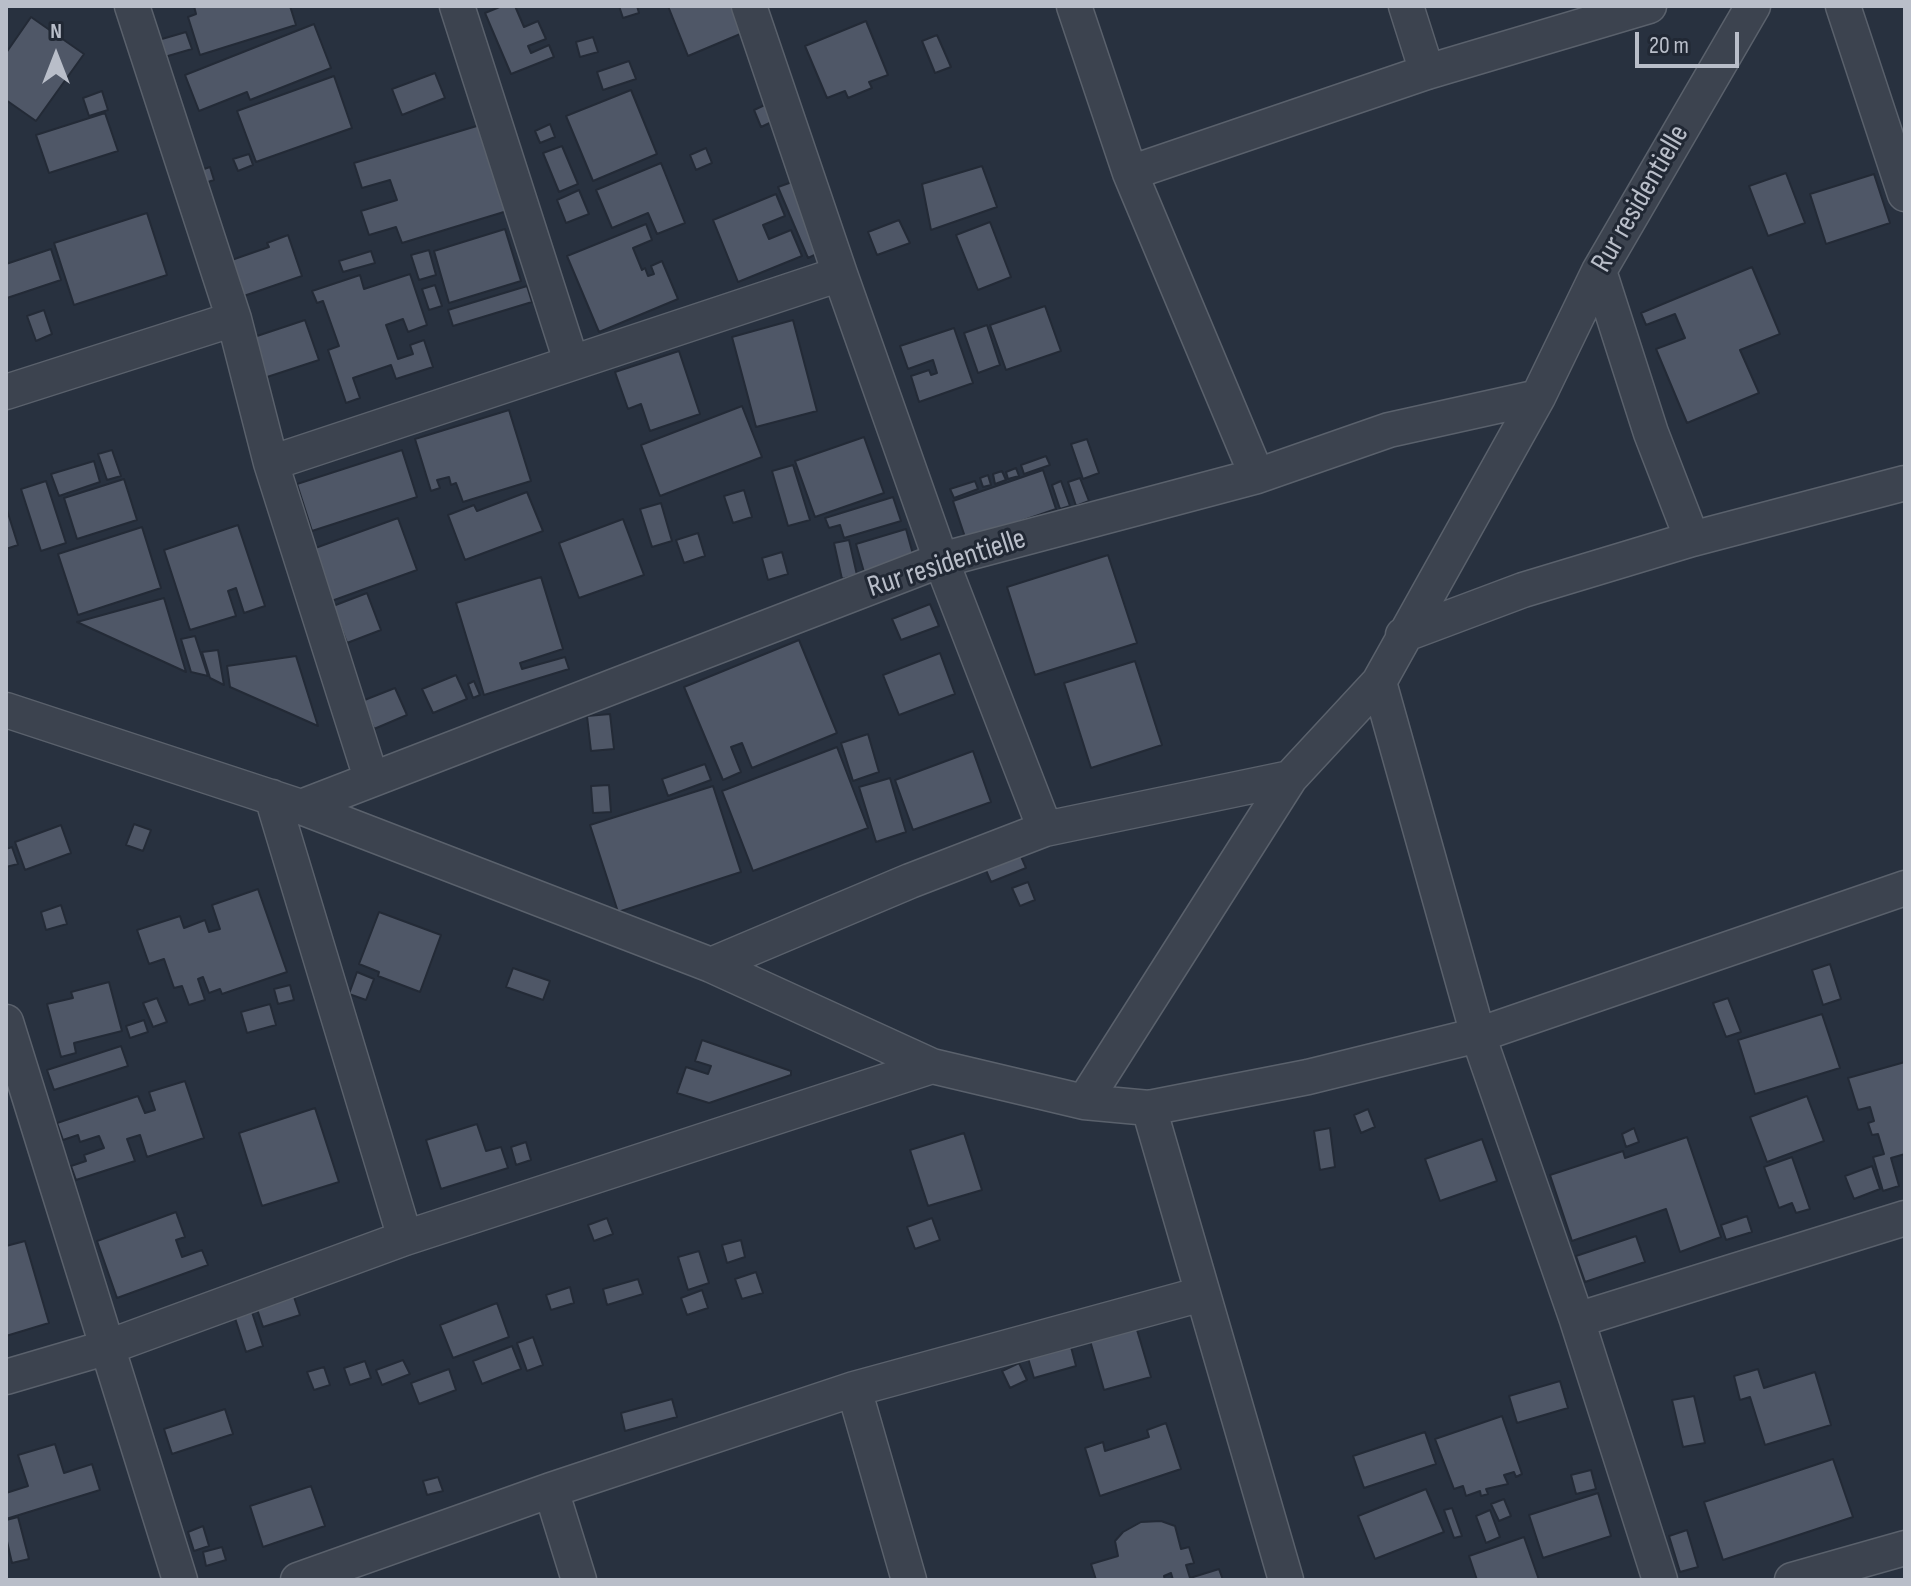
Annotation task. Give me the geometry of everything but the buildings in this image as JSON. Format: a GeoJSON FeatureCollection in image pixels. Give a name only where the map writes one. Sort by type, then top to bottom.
{"type":"FeatureCollection","features":[{"type":"Feature","properties":{"kind":"street"},"geometry":{"type":"LineString","coordinates":[[132,6],[234,319],[271,463],[371,778]]}},
{"type":"Feature","properties":{"kind":"street"},"geometry":{"type":"LineString","coordinates":[[457,6],[571,361]]}},
{"type":"Feature","properties":{"kind":"street"},"geometry":{"type":"LineString","coordinates":[[749,6],[941,560],[1045,829]]}},
{"type":"Feature","properties":{"kind":"street"},"geometry":{"type":"LineString","coordinates":[[1074,6],[1130,173],[1257,476]]}},
{"type":"Feature","properties":{"kind":"street"},"geometry":{"type":"LineString","coordinates":[[1406,6],[1427,72]]}},
{"type":"Feature","properties":{"kind":"street"},"geometry":{"type":"LineString","coordinates":[[1130,173],[1427,72],[1649,6]]}},
{"type":"Feature","properties":{"kind":"street","name":"Rur residentielle"},"geometry":{"type":"LineString","coordinates":[[1084,1102],[1290,778],[1379,682],[1538,397],[1599,271],[1753,6]]}},
{"type":"Feature","properties":{"kind":"street"},"geometry":{"type":"LineString","coordinates":[[1843,6],[1905,194]]}},
{"type":"Feature","properties":{"kind":"street"},"geometry":{"type":"LineString","coordinates":[[1599,271],[1651,433],[1692,539]]}},
{"type":"Feature","properties":{"kind":"street"},"geometry":{"type":"LineString","coordinates":[[271,463],[840,274]]}},
{"type":"Feature","properties":{"kind":"street"},"geometry":{"type":"LineString","coordinates":[[6,392],[234,319]]}},
{"type":"Feature","properties":{"kind":"street","name":"Rur residentielle"},"geometry":{"type":"LineString","coordinates":[[287,802],[371,778],[941,560],[1257,476],[1389,430],[1538,397]]}},
{"type":"Feature","properties":{"kind":"street"},"geometry":{"type":"LineString","coordinates":[[1403,635],[1523,590],[1692,539],[1905,483]]}},
{"type":"Feature","properties":{"kind":"street"},"geometry":{"type":"LineString","coordinates":[[1379,682],[1478,1035],[1577,1320],[1660,1580]]}},
{"type":"Feature","properties":{"kind":"street"},"geometry":{"type":"LineString","coordinates":[[6,710],[287,802],[711,965],[932,1066],[1084,1102],[1149,1108],[1308,1077],[1478,1035],[1905,888]]}},
{"type":"Feature","properties":{"kind":"street"},"geometry":{"type":"LineString","coordinates":[[711,965],[910,881],[1045,829],[1290,778]]}},
{"type":"Feature","properties":{"kind":"street"},"geometry":{"type":"LineString","coordinates":[[287,802],[405,1238]]}},
{"type":"Feature","properties":{"kind":"street"},"geometry":{"type":"LineString","coordinates":[[6,1022],[180,1580]]}},
{"type":"Feature","properties":{"kind":"street"},"geometry":{"type":"LineString","coordinates":[[6,1377],[108,1347],[405,1238],[932,1066]]}},
{"type":"Feature","properties":{"kind":"street"},"geometry":{"type":"LineString","coordinates":[[1149,1108],[1286,1580]]}},
{"type":"Feature","properties":{"kind":"street"},"geometry":{"type":"LineString","coordinates":[[1577,1320],[1905,1218]]}},
{"type":"Feature","properties":{"kind":"street"},"geometry":{"type":"LineString","coordinates":[[298,1580],[551,1490],[854,1389],[1202,1294]]}},
{"type":"Feature","properties":{"kind":"street"},"geometry":{"type":"LineString","coordinates":[[854,1389],[909,1580]]}},
{"type":"Feature","properties":{"kind":"street"},"geometry":{"type":"LineString","coordinates":[[551,1490],[579,1580]]}},
{"type":"Feature","properties":{"kind":"street"},"geometry":{"type":"LineString","coordinates":[[1792,1580],[1905,1548]]}}]}
